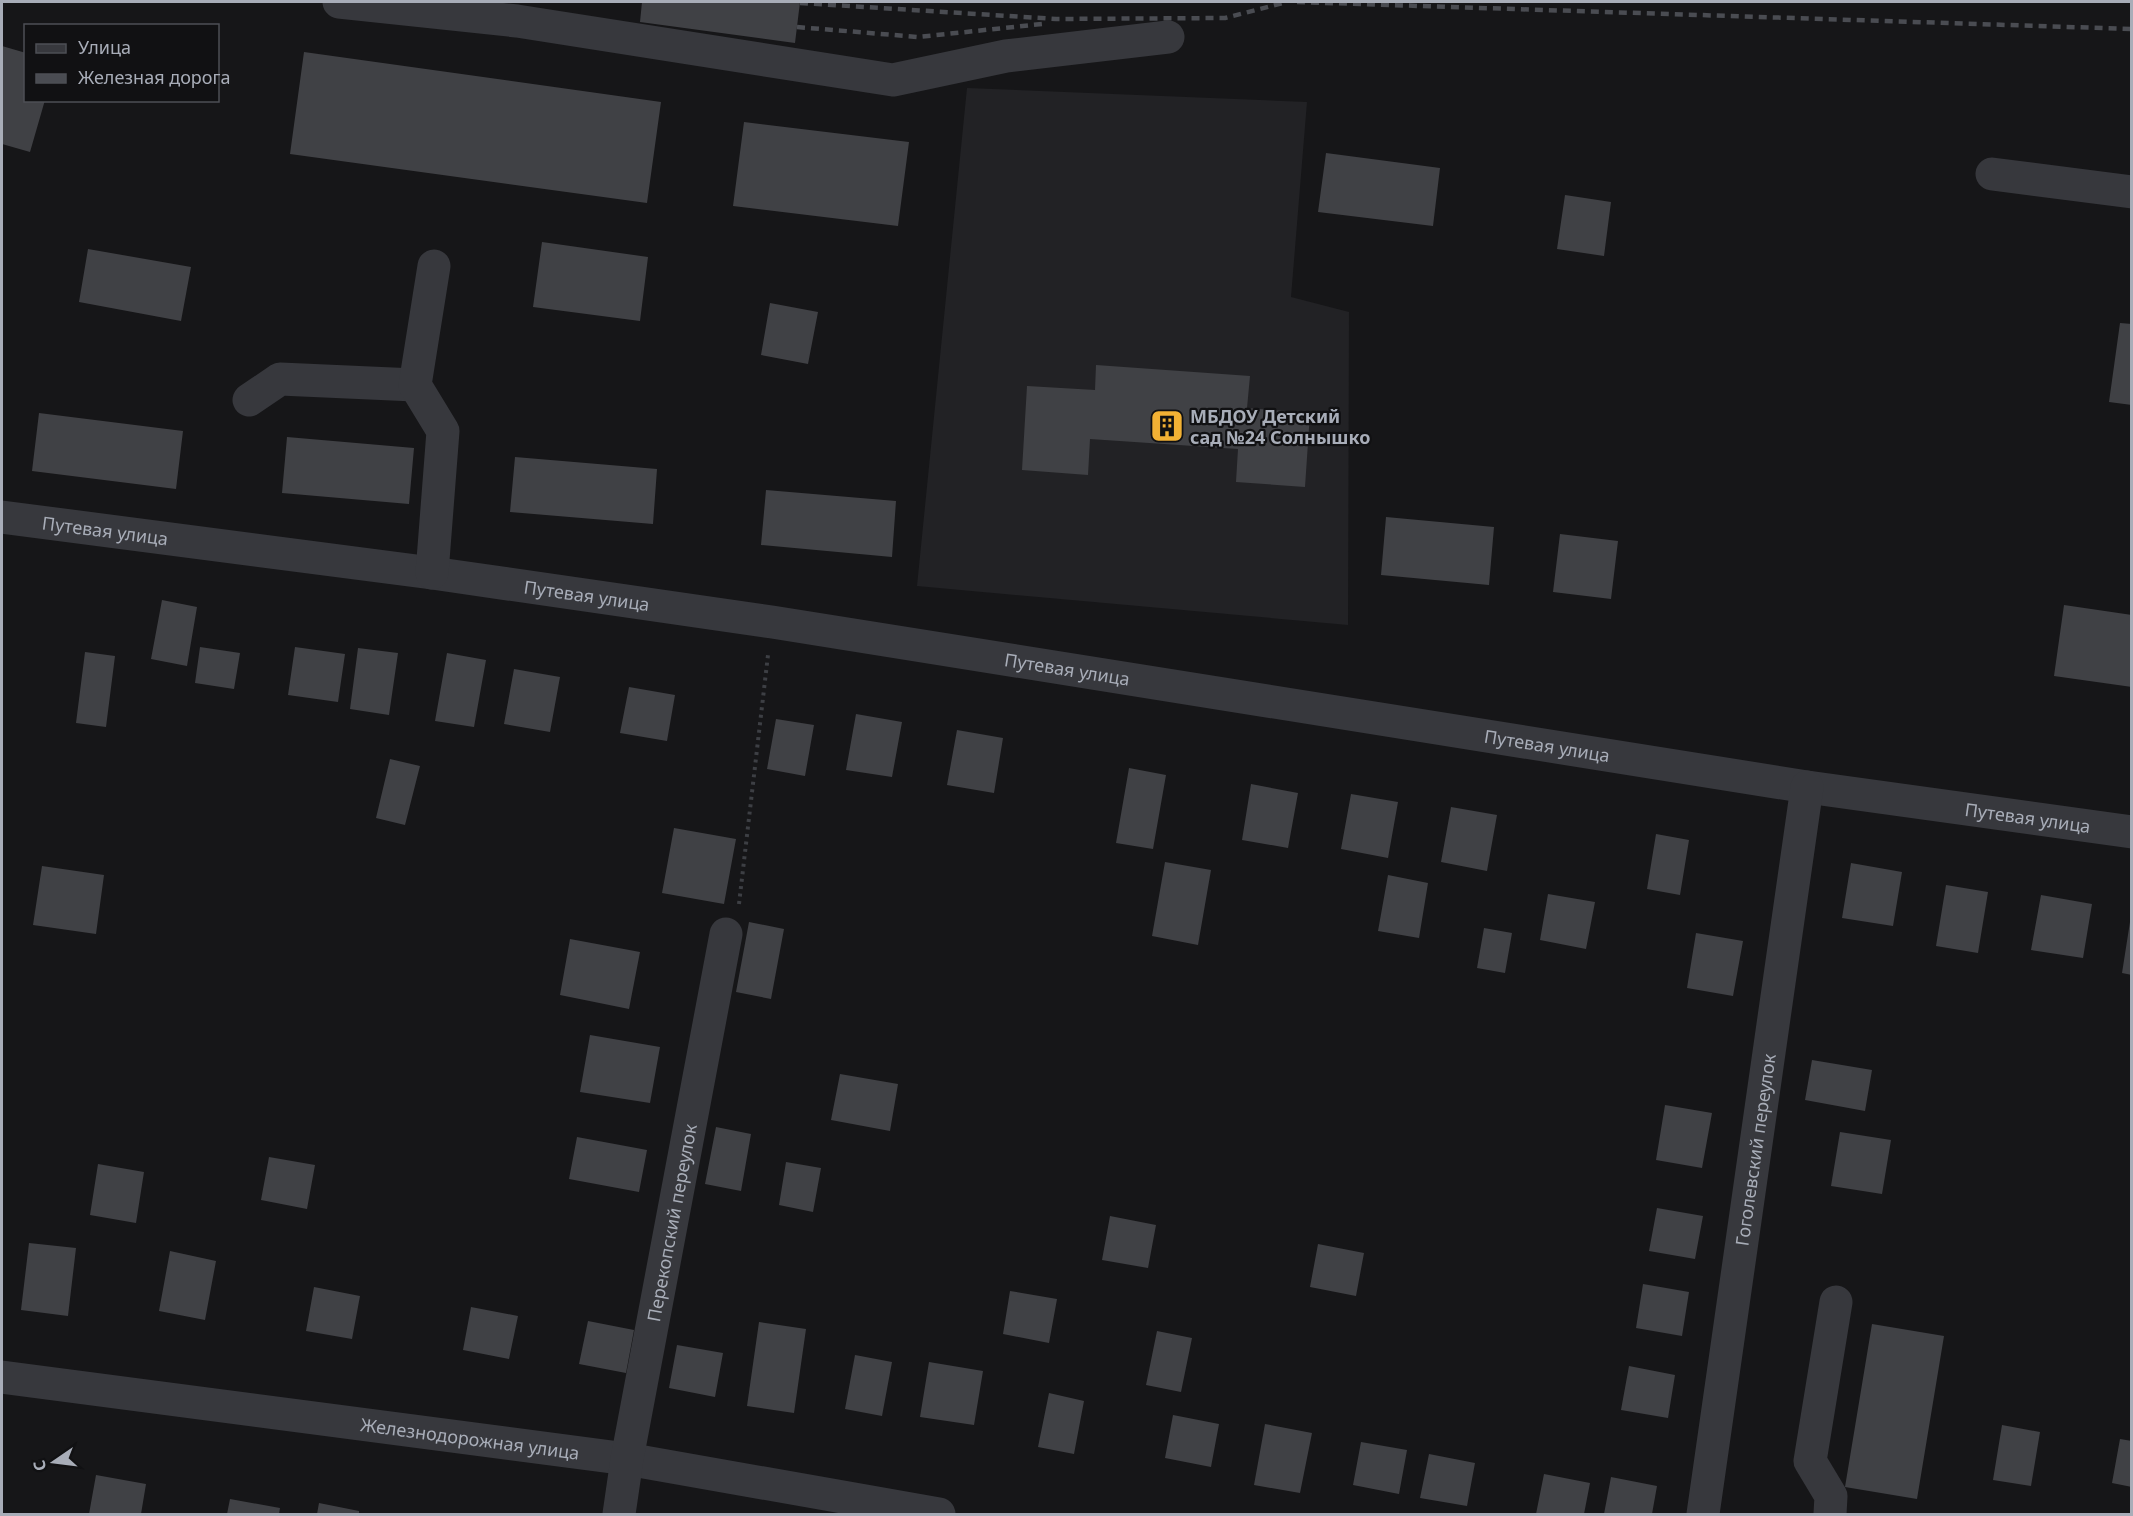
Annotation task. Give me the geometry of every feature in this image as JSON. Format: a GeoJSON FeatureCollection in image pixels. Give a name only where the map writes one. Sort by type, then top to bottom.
{"type":"FeatureCollection","features":[{"type":"Feature","properties":{"kind":"street"},"geometry":{"type":"LineString","coordinates":[[339,2],[518,21],[894,80],[1006,56],[1168,37]]}},
{"type":"Feature","properties":{"kind":"street"},"geometry":{"type":"LineString","coordinates":[[1992,174],[2132,192]]}},
{"type":"Feature","properties":{"kind":"street"},"geometry":{"type":"LineString","coordinates":[[432,573],[443,431],[416,385],[434,267]]}},
{"type":"Feature","properties":{"kind":"street"},"geometry":{"type":"LineString","coordinates":[[249,399],[280,379],[416,385]]}},
{"type":"Feature","properties":{"kind":"street","name":"Путевая улица"},"geometry":{"type":"LineString","coordinates":[[2,517],[432,573],[772,622],[1807,787],[2132,832]]}},
{"type":"Feature","properties":{"kind":"street","name":"Гоголевский переулок"},"geometry":{"type":"LineString","coordinates":[[1703,1515],[1807,787]]}},
{"type":"Feature","properties":{"kind":"street","name":"Перекопский переулок"},"geometry":{"type":"LineString","coordinates":[[620,1515],[627,1460],[726,934]]}},
{"type":"Feature","properties":{"kind":"street"},"geometry":{"type":"LineString","coordinates":[[1830,1515],[1831,1496],[1810,1461],[1836,1302]]}},
{"type":"Feature","properties":{"kind":"street","name":"Железнодорожная улица"},"geometry":{"type":"LineString","coordinates":[[2,1377],[627,1460],[939,1515]]}},
{"type":"Feature","properties":{"kind":"path"},"geometry":{"type":"LineString","coordinates":[[726,934],[736,927],[772,622]]}},
{"type":"Feature","properties":{"kind":"shaded area"},"geometry":{"type":"Polygon","coordinates":[[[967,88],[1307,102],[1291,297],[1349,312],[1348,625],[917,586],[967,88]]]}},
{"type":"Feature","properties":{"kind":"building"},"geometry":{"type":"Polygon","coordinates":[[[642,2],[800,2],[795,43],[640,22],[642,2]]]}},
{"type":"Feature","properties":{"kind":"building"},"geometry":{"type":"Polygon","coordinates":[[[2,46],[24,52],[24,102],[44,102],[30,152],[2,144],[2,46]]]}},
{"type":"Feature","properties":{"kind":"building"},"geometry":{"type":"Polygon","coordinates":[[[304,52],[661,102],[647,203],[290,154],[304,52]]]}},
{"type":"Feature","properties":{"kind":"building"},"geometry":{"type":"Polygon","coordinates":[[[744,122],[909,142],[898,226],[733,206],[744,122]]]}},
{"type":"Feature","properties":{"kind":"building"},"geometry":{"type":"Polygon","coordinates":[[[1326,153],[1440,168],[1433,226],[1318,212],[1326,153]]]}},
{"type":"Feature","properties":{"kind":"building"},"geometry":{"type":"Polygon","coordinates":[[[1565,195],[1611,202],[1604,256],[1557,249],[1565,195]]]}},
{"type":"Feature","properties":{"kind":"building"},"geometry":{"type":"Polygon","coordinates":[[[542,242],[648,257],[640,321],[533,307],[542,242]]]}},
{"type":"Feature","properties":{"kind":"building"},"geometry":{"type":"Polygon","coordinates":[[[88,249],[191,267],[181,321],[79,302],[88,249]]]}},
{"type":"Feature","properties":{"kind":"building"},"geometry":{"type":"Polygon","coordinates":[[[770,303],[818,312],[808,364],[761,355],[770,303]]]}},
{"type":"Feature","properties":{"kind":"building"},"geometry":{"type":"Polygon","coordinates":[[[2120,323],[2132,324],[2132,405],[2109,402],[2120,323]]]}},
{"type":"Feature","properties":{"kind":"building","name":"МБДОУ Детский сад №24 Солнышко"},"geometry":{"type":"Polygon","coordinates":[[[1096,365],[1250,376],[1247,408],[1310,413],[1305,487],[1236,482],[1238,449],[1090,439],[1088,475],[1022,470],[1027,386],[1095,390],[1096,365]]]}},
{"type":"Feature","properties":{"kind":"building"},"geometry":{"type":"Polygon","coordinates":[[[39,413],[183,431],[176,489],[32,471],[39,413]]]}},
{"type":"Feature","properties":{"kind":"building"},"geometry":{"type":"Polygon","coordinates":[[[287,437],[414,448],[409,504],[282,493],[287,437]]]}},
{"type":"Feature","properties":{"kind":"building"},"geometry":{"type":"Polygon","coordinates":[[[515,457],[657,469],[653,524],[510,512],[515,457]]]}},
{"type":"Feature","properties":{"kind":"building"},"geometry":{"type":"Polygon","coordinates":[[[766,490],[896,501],[892,557],[761,545],[766,490]]]}},
{"type":"Feature","properties":{"kind":"building"},"geometry":{"type":"Polygon","coordinates":[[[1386,517],[1494,527],[1489,585],[1381,575],[1386,517]]]}},
{"type":"Feature","properties":{"kind":"building"},"geometry":{"type":"Polygon","coordinates":[[[1560,534],[1618,541],[1611,599],[1553,592],[1560,534]]]}},
{"type":"Feature","properties":{"kind":"building"},"geometry":{"type":"Polygon","coordinates":[[[162,600],[197,607],[187,666],[151,659],[162,600]]]}},
{"type":"Feature","properties":{"kind":"building"},"geometry":{"type":"Polygon","coordinates":[[[2064,605],[2132,615],[2132,687],[2054,676],[2064,605]]]}},
{"type":"Feature","properties":{"kind":"building"},"geometry":{"type":"Polygon","coordinates":[[[200,647],[240,653],[234,689],[195,683],[200,647]]]}},
{"type":"Feature","properties":{"kind":"building"},"geometry":{"type":"Polygon","coordinates":[[[295,647],[345,654],[338,702],[288,695],[295,647]]]}},
{"type":"Feature","properties":{"kind":"building"},"geometry":{"type":"Polygon","coordinates":[[[358,648],[398,653],[389,715],[350,709],[358,648]]]}},
{"type":"Feature","properties":{"kind":"building"},"geometry":{"type":"Polygon","coordinates":[[[85,652],[115,656],[106,727],[76,723],[85,652]]]}},
{"type":"Feature","properties":{"kind":"building"},"geometry":{"type":"Polygon","coordinates":[[[447,653],[486,660],[474,727],[435,721],[447,653]]]}},
{"type":"Feature","properties":{"kind":"building"},"geometry":{"type":"Polygon","coordinates":[[[514,669],[560,677],[550,732],[504,724],[514,669]]]}},
{"type":"Feature","properties":{"kind":"building"},"geometry":{"type":"Polygon","coordinates":[[[629,687],[675,695],[667,741],[620,733],[629,687]]]}},
{"type":"Feature","properties":{"kind":"building"},"geometry":{"type":"Polygon","coordinates":[[[856,714],[902,722],[892,777],[846,770],[856,714]]]}},
{"type":"Feature","properties":{"kind":"building"},"geometry":{"type":"Polygon","coordinates":[[[776,719],[814,725],[805,776],[767,769],[776,719]]]}},
{"type":"Feature","properties":{"kind":"building"},"geometry":{"type":"Polygon","coordinates":[[[957,730],[1003,738],[994,793],[947,785],[957,730]]]}},
{"type":"Feature","properties":{"kind":"building"},"geometry":{"type":"Polygon","coordinates":[[[390,759],[420,766],[405,825],[376,818],[390,759]]]}},
{"type":"Feature","properties":{"kind":"building"},"geometry":{"type":"Polygon","coordinates":[[[1129,768],[1166,775],[1153,849],[1116,843],[1129,768]]]}},
{"type":"Feature","properties":{"kind":"building"},"geometry":{"type":"Polygon","coordinates":[[[1251,784],[1298,793],[1288,848],[1242,840],[1251,784]]]}},
{"type":"Feature","properties":{"kind":"building"},"geometry":{"type":"Polygon","coordinates":[[[1351,794],[1398,802],[1388,858],[1341,849],[1351,794]]]}},
{"type":"Feature","properties":{"kind":"building"},"geometry":{"type":"Polygon","coordinates":[[[1451,807],[1497,815],[1487,871],[1441,862],[1451,807]]]}},
{"type":"Feature","properties":{"kind":"building"},"geometry":{"type":"Polygon","coordinates":[[[674,828],[736,839],[724,904],[662,893],[674,828]]]}},
{"type":"Feature","properties":{"kind":"building"},"geometry":{"type":"Polygon","coordinates":[[[1656,834],[1689,840],[1680,895],[1647,889],[1656,834]]]}},
{"type":"Feature","properties":{"kind":"building"},"geometry":{"type":"Polygon","coordinates":[[[1165,862],[1211,870],[1198,945],[1152,936],[1165,862]]]}},
{"type":"Feature","properties":{"kind":"building"},"geometry":{"type":"Polygon","coordinates":[[[1851,863],[1902,872],[1893,926],[1842,918],[1851,863]]]}},
{"type":"Feature","properties":{"kind":"building"},"geometry":{"type":"Polygon","coordinates":[[[42,866],[104,875],[96,934],[33,925],[42,866]]]}},
{"type":"Feature","properties":{"kind":"building"},"geometry":{"type":"Polygon","coordinates":[[[1388,875],[1428,883],[1419,938],[1378,931],[1388,875]]]}},
{"type":"Feature","properties":{"kind":"building"},"geometry":{"type":"Polygon","coordinates":[[[1946,885],[1988,892],[1978,953],[1936,946],[1946,885]]]}},
{"type":"Feature","properties":{"kind":"building"},"geometry":{"type":"Polygon","coordinates":[[[1548,894],[1595,902],[1586,949],[1540,940],[1548,894]]]}},
{"type":"Feature","properties":{"kind":"building"},"geometry":{"type":"Polygon","coordinates":[[[2041,895],[2092,904],[2083,958],[2031,950],[2041,895]]]}},
{"type":"Feature","properties":{"kind":"building"},"geometry":{"type":"Polygon","coordinates":[[[749,922],[784,929],[771,999],[736,992],[749,922]]]}},
{"type":"Feature","properties":{"kind":"building"},"geometry":{"type":"Polygon","coordinates":[[[2130,922],[2132,922],[2132,975],[2122,973],[2130,922]]]}},
{"type":"Feature","properties":{"kind":"building"},"geometry":{"type":"Polygon","coordinates":[[[1484,928],[1512,933],[1505,973],[1477,968],[1484,928]]]}},
{"type":"Feature","properties":{"kind":"building"},"geometry":{"type":"Polygon","coordinates":[[[1696,933],[1743,941],[1733,996],[1687,988],[1696,933]]]}},
{"type":"Feature","properties":{"kind":"building"},"geometry":{"type":"Polygon","coordinates":[[[570,939],[640,952],[629,1009],[560,995],[570,939]]]}},
{"type":"Feature","properties":{"kind":"building"},"geometry":{"type":"Polygon","coordinates":[[[590,1035],[660,1047],[650,1103],[580,1092],[590,1035]]]}},
{"type":"Feature","properties":{"kind":"building"},"geometry":{"type":"Polygon","coordinates":[[[1812,1060],[1872,1070],[1865,1111],[1805,1100],[1812,1060]]]}},
{"type":"Feature","properties":{"kind":"building"},"geometry":{"type":"Polygon","coordinates":[[[840,1074],[898,1084],[890,1131],[831,1120],[840,1074]]]}},
{"type":"Feature","properties":{"kind":"building"},"geometry":{"type":"Polygon","coordinates":[[[1665,1105],[1712,1113],[1702,1168],[1656,1160],[1665,1105]]]}},
{"type":"Feature","properties":{"kind":"building"},"geometry":{"type":"Polygon","coordinates":[[[716,1127],[751,1134],[741,1191],[705,1184],[716,1127]]]}},
{"type":"Feature","properties":{"kind":"building"},"geometry":{"type":"Polygon","coordinates":[[[1840,1132],[1891,1140],[1882,1194],[1831,1186],[1840,1132]]]}},
{"type":"Feature","properties":{"kind":"building"},"geometry":{"type":"Polygon","coordinates":[[[577,1137],[647,1150],[639,1192],[569,1179],[577,1137]]]}},
{"type":"Feature","properties":{"kind":"building"},"geometry":{"type":"Polygon","coordinates":[[[269,1157],[315,1165],[307,1209],[261,1200],[269,1157]]]}},
{"type":"Feature","properties":{"kind":"building"},"geometry":{"type":"Polygon","coordinates":[[[786,1162],[821,1168],[813,1212],[779,1205],[786,1162]]]}},
{"type":"Feature","properties":{"kind":"building"},"geometry":{"type":"Polygon","coordinates":[[[98,1164],[144,1172],[136,1223],[90,1215],[98,1164]]]}},
{"type":"Feature","properties":{"kind":"building"},"geometry":{"type":"Polygon","coordinates":[[[1657,1208],[1703,1216],[1695,1259],[1649,1251],[1657,1208]]]}},
{"type":"Feature","properties":{"kind":"building"},"geometry":{"type":"Polygon","coordinates":[[[1110,1216],[1156,1225],[1148,1268],[1102,1260],[1110,1216]]]}},
{"type":"Feature","properties":{"kind":"building"},"geometry":{"type":"Polygon","coordinates":[[[29,1243],[76,1248],[68,1316],[21,1310],[29,1243]]]}},
{"type":"Feature","properties":{"kind":"building"},"geometry":{"type":"Polygon","coordinates":[[[1318,1244],[1364,1253],[1356,1296],[1310,1287],[1318,1244]]]}},
{"type":"Feature","properties":{"kind":"building"},"geometry":{"type":"Polygon","coordinates":[[[170,1251],[216,1261],[205,1320],[159,1311],[170,1251]]]}},
{"type":"Feature","properties":{"kind":"building"},"geometry":{"type":"Polygon","coordinates":[[[1643,1284],[1689,1292],[1682,1336],[1636,1328],[1643,1284]]]}},
{"type":"Feature","properties":{"kind":"building"},"geometry":{"type":"Polygon","coordinates":[[[314,1287],[360,1296],[352,1339],[306,1331],[314,1287]]]}},
{"type":"Feature","properties":{"kind":"building"},"geometry":{"type":"Polygon","coordinates":[[[1010,1291],[1057,1299],[1049,1343],[1003,1334],[1010,1291]]]}},
{"type":"Feature","properties":{"kind":"building"},"geometry":{"type":"Polygon","coordinates":[[[471,1307],[518,1316],[509,1359],[463,1350],[471,1307]]]}},
{"type":"Feature","properties":{"kind":"building"},"geometry":{"type":"Polygon","coordinates":[[[588,1321],[634,1330],[626,1373],[579,1364],[588,1321]]]}},
{"type":"Feature","properties":{"kind":"building"},"geometry":{"type":"Polygon","coordinates":[[[759,1322],[806,1329],[794,1413],[747,1406],[759,1322]]]}},
{"type":"Feature","properties":{"kind":"building"},"geometry":{"type":"Polygon","coordinates":[[[1872,1324],[1944,1336],[1917,1499],[1845,1487],[1872,1324]]]}},
{"type":"Feature","properties":{"kind":"building"},"geometry":{"type":"Polygon","coordinates":[[[1157,1331],[1192,1338],[1181,1392],[1146,1385],[1157,1331]]]}},
{"type":"Feature","properties":{"kind":"building"},"geometry":{"type":"Polygon","coordinates":[[[677,1345],[723,1353],[715,1397],[669,1388],[677,1345]]]}},
{"type":"Feature","properties":{"kind":"building"},"geometry":{"type":"Polygon","coordinates":[[[855,1355],[892,1362],[882,1416],[845,1409],[855,1355]]]}},
{"type":"Feature","properties":{"kind":"building"},"geometry":{"type":"Polygon","coordinates":[[[929,1362],[983,1371],[974,1425],[920,1417],[929,1362]]]}},
{"type":"Feature","properties":{"kind":"building"},"geometry":{"type":"Polygon","coordinates":[[[1629,1366],[1675,1375],[1668,1418],[1621,1410],[1629,1366]]]}},
{"type":"Feature","properties":{"kind":"building"},"geometry":{"type":"Polygon","coordinates":[[[1049,1393],[1084,1401],[1074,1454],[1038,1447],[1049,1393]]]}},
{"type":"Feature","properties":{"kind":"building"},"geometry":{"type":"Polygon","coordinates":[[[1173,1415],[1219,1424],[1211,1467],[1165,1458],[1173,1415]]]}},
{"type":"Feature","properties":{"kind":"building"},"geometry":{"type":"Polygon","coordinates":[[[1265,1424],[1312,1433],[1300,1493],[1254,1485],[1265,1424]]]}},
{"type":"Feature","properties":{"kind":"building"},"geometry":{"type":"Polygon","coordinates":[[[2002,1425],[2040,1432],[2031,1486],[1993,1480],[2002,1425]]]}},
{"type":"Feature","properties":{"kind":"building"},"geometry":{"type":"Polygon","coordinates":[[[2120,1439],[2132,1441],[2132,1487],[2112,1483],[2120,1439]]]}},
{"type":"Feature","properties":{"kind":"building"},"geometry":{"type":"Polygon","coordinates":[[[1361,1442],[1407,1450],[1399,1494],[1353,1485],[1361,1442]]]}},
{"type":"Feature","properties":{"kind":"building"},"geometry":{"type":"Polygon","coordinates":[[[1429,1454],[1475,1463],[1467,1506],[1420,1498],[1429,1454]]]}},
{"type":"Feature","properties":{"kind":"building"},"geometry":{"type":"Polygon","coordinates":[[[1544,1474],[1590,1483],[1584,1514],[1536,1514],[1544,1474]]]}},
{"type":"Feature","properties":{"kind":"building"},"geometry":{"type":"Polygon","coordinates":[[[96,1475],[146,1484],[141,1514],[89,1514],[96,1475]]]}},
{"type":"Feature","properties":{"kind":"building"},"geometry":{"type":"Polygon","coordinates":[[[1611,1477],[1657,1486],[1652,1514],[1604,1514],[1611,1477]]]}},
{"type":"Feature","properties":{"kind":"building"},"geometry":{"type":"Polygon","coordinates":[[[230,1499],[280,1508],[279,1514],[227,1514],[230,1499]]]}},
{"type":"Feature","properties":{"kind":"building"},"geometry":{"type":"Polygon","coordinates":[[[319,1503],[359,1511],[359,1514],[317,1514],[319,1503]]]}},
{"type":"Feature","properties":{"kind":"railway"},"geometry":{"type":"LineString","coordinates":[[800,3],[1056,19],[1225,18],[1287,2]]}},
{"type":"Feature","properties":{"kind":"railway"},"geometry":{"type":"LineString","coordinates":[[1297,2],[2132,29]]}},
{"type":"Feature","properties":{"kind":"railway"},"geometry":{"type":"LineString","coordinates":[[797,27],[918,37],[1042,24]]}},
{"type":"Feature","properties":{"kind":"place","name":"МБДОУ Детский сад №24 Солнышко"},"geometry":{"type":"Point","coordinates":[1167,426]}}]}
